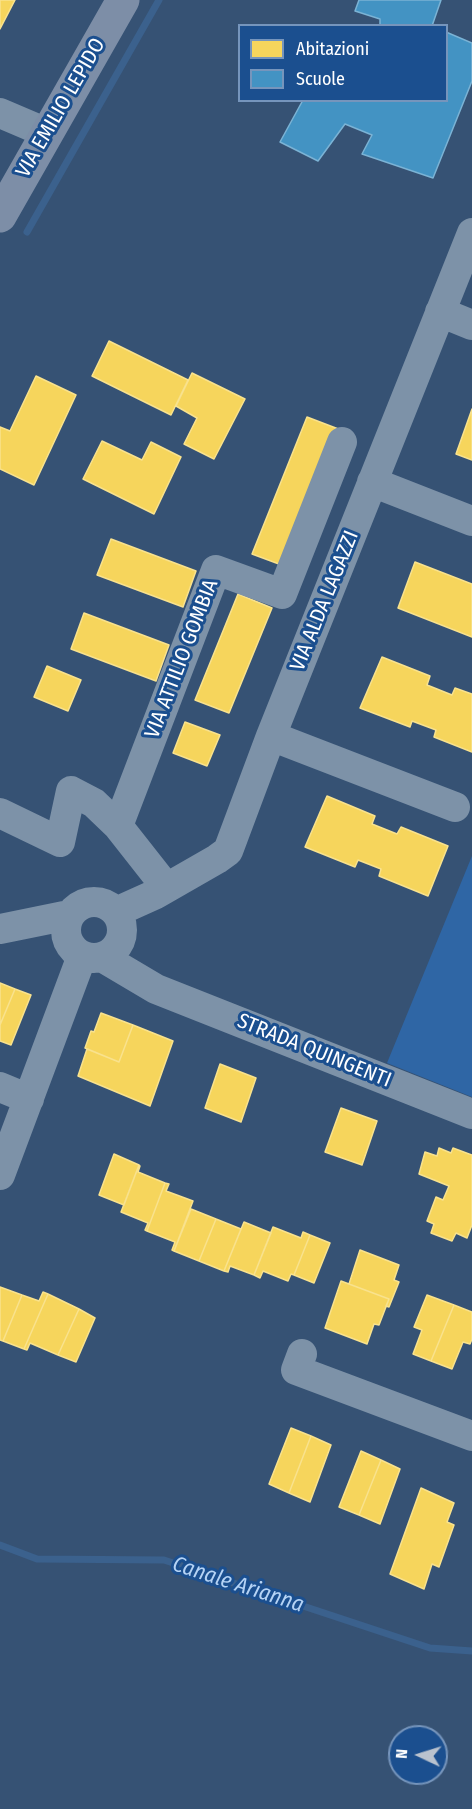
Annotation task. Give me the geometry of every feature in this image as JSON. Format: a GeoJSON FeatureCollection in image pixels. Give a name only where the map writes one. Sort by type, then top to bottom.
{"type":"FeatureCollection","features":[{"type":"Feature","properties":{"kind":"main road","name":"VIA EMILIO LEPIDO"},"geometry":{"type":"LineString","coordinates":[[0,216],[123,0]]}},
{"type":"Feature","properties":{"kind":"street"},"geometry":{"type":"LineString","coordinates":[[0,112],[47,133]]}},
{"type":"Feature","properties":{"kind":"street","name":"VIA ALDA LAGAZZI"},"geometry":{"type":"LineString","coordinates":[[93,936],[166,887],[228,851],[271,736],[472,233]]}},
{"type":"Feature","properties":{"kind":"street"},"geometry":{"type":"LineString","coordinates":[[440,312],[472,325]]}},
{"type":"Feature","properties":{"kind":"street","name":"VIA ATTILIO GOMBIA"},"geometry":{"type":"LineString","coordinates":[[118,826],[216,570],[282,594],[342,442]]}},
{"type":"Feature","properties":{"kind":"street"},"geometry":{"type":"LineString","coordinates":[[372,482],[472,521]]}},
{"type":"Feature","properties":{"kind":"street"},"geometry":{"type":"LineString","coordinates":[[271,736],[455,807]]}},
{"type":"Feature","properties":{"kind":"street"},"geometry":{"type":"LineString","coordinates":[[0,813],[60,842],[71,791],[94,803],[118,826],[166,887]]}},
{"type":"Feature","properties":{"kind":"street"},"geometry":{"type":"LineString","coordinates":[[0,930],[93,936],[0,1175]]}},
{"type":"Feature","properties":{"kind":"street","name":"STRADA QUINGENTI"},"geometry":{"type":"LineString","coordinates":[[93,936],[156,989],[472,1114]]}},
{"type":"Feature","properties":{"kind":"street"},"geometry":{"type":"LineString","coordinates":[[0,1087],[29,1099]]}},
{"type":"Feature","properties":{"kind":"street"},"geometry":{"type":"LineString","coordinates":[[302,1354],[296,1370],[472,1436]]}},
{"type":"Feature","properties":{"kind":"shaded area"},"geometry":{"type":"Polygon","coordinates":[[[472,856],[472,1097],[387,1063],[472,856]]]}},
{"type":"Feature","properties":{"kind":"building: Abitazioni"},"geometry":{"type":"Polygon","coordinates":[[[0,0],[15,0],[0,29],[0,0]]]}},
{"type":"Feature","properties":{"kind":"building: Abitazioni"},"geometry":{"type":"Polygon","coordinates":[[[109,341],[188,380],[171,415],[92,376],[109,341]]]}},
{"type":"Feature","properties":{"kind":"building: Abitazioni"},"geometry":{"type":"Polygon","coordinates":[[[192,373],[245,399],[214,459],[184,444],[197,418],[176,406],[192,373]]]}},
{"type":"Feature","properties":{"kind":"building: Abitazioni"},"geometry":{"type":"Polygon","coordinates":[[[36,376],[76,395],[34,485],[0,469],[0,427],[10,431],[36,376]]]}},
{"type":"Feature","properties":{"kind":"building: Abitazioni"},"geometry":{"type":"Polygon","coordinates":[[[472,409],[472,460],[456,454],[472,409]]]}},
{"type":"Feature","properties":{"kind":"building: Abitazioni"},"geometry":{"type":"Polygon","coordinates":[[[307,417],[341,430],[287,567],[252,554],[307,417]]]}},
{"type":"Feature","properties":{"kind":"building: Abitazioni"},"geometry":{"type":"Polygon","coordinates":[[[102,441],[142,460],[151,442],[181,457],[154,514],[83,479],[102,441]]]}},
{"type":"Feature","properties":{"kind":"building: Abitazioni"},"geometry":{"type":"Polygon","coordinates":[[[111,539],[196,571],[183,607],[97,575],[111,539]]]}},
{"type":"Feature","properties":{"kind":"building: Abitazioni"},"geometry":{"type":"Polygon","coordinates":[[[415,562],[472,584],[472,637],[398,608],[415,562]]]}},
{"type":"Feature","properties":{"kind":"building: Abitazioni"},"geometry":{"type":"Polygon","coordinates":[[[238,594],[272,608],[229,713],[195,700],[238,594]]]}},
{"type":"Feature","properties":{"kind":"building: Abitazioni"},"geometry":{"type":"Polygon","coordinates":[[[84,613],[169,645],[156,681],[71,649],[84,613]]]}},
{"type":"Feature","properties":{"kind":"building: Abitazioni"},"geometry":{"type":"Polygon","coordinates":[[[382,657],[430,676],[427,685],[452,695],[455,688],[472,694],[472,752],[434,737],[436,730],[412,721],[410,727],[360,708],[382,657]]]}},
{"type":"Feature","properties":{"kind":"building: Abitazioni"},"geometry":{"type":"Polygon","coordinates":[[[47,666],[81,680],[68,711],[34,697],[47,666]]]}},
{"type":"Feature","properties":{"kind":"building: Abitazioni"},"geometry":{"type":"Polygon","coordinates":[[[185,722],[220,735],[207,766],[173,753],[185,722]]]}},
{"type":"Feature","properties":{"kind":"building: Abitazioni"},"geometry":{"type":"Polygon","coordinates":[[[327,796],[375,816],[372,824],[397,834],[401,827],[448,846],[428,896],[379,876],[381,869],[358,860],[355,867],[305,847],[327,796]]]}},
{"type":"Feature","properties":{"kind":"building: Abitazioni"},"geometry":{"type":"Polygon","coordinates":[[[0,983],[15,989],[0,1025],[0,983]]]}},
{"type":"Feature","properties":{"kind":"building: Abitazioni"},"geometry":{"type":"Polygon","coordinates":[[[15,989],[31,995],[11,1045],[0,1041],[0,1025],[15,989]]]}},
{"type":"Feature","properties":{"kind":"building: Abitazioni"},"geometry":{"type":"Polygon","coordinates":[[[101,1013],[133,1025],[119,1062],[85,1048],[101,1013]]]}},
{"type":"Feature","properties":{"kind":"building: Abitazioni"},"geometry":{"type":"Polygon","coordinates":[[[133,1025],[173,1041],[150,1106],[78,1076],[87,1049],[119,1062],[133,1025]]]}},
{"type":"Feature","properties":{"kind":"building: Abitazioni"},"geometry":{"type":"Polygon","coordinates":[[[220,1064],[256,1078],[241,1122],[205,1108],[220,1064]]]}},
{"type":"Feature","properties":{"kind":"building: Abitazioni"},"geometry":{"type":"Polygon","coordinates":[[[341,1108],[377,1121],[362,1165],[325,1152],[341,1108]]]}},
{"type":"Feature","properties":{"kind":"building: Abitazioni"},"geometry":{"type":"Polygon","coordinates":[[[439,1148],[451,1153],[453,1148],[472,1155],[472,1225],[467,1238],[456,1233],[452,1241],[431,1233],[434,1224],[427,1221],[436,1197],[443,1200],[449,1186],[419,1174],[425,1152],[437,1156],[439,1148]]]}},
{"type":"Feature","properties":{"kind":"building: Abitazioni"},"geometry":{"type":"Polygon","coordinates":[[[114,1154],[139,1165],[124,1205],[99,1195],[114,1154]]]}},
{"type":"Feature","properties":{"kind":"building: Abitazioni"},"geometry":{"type":"Polygon","coordinates":[[[139,1165],[138,1172],[165,1183],[147,1231],[145,1230],[148,1223],[121,1212],[139,1165]]]}},
{"type":"Feature","properties":{"kind":"building: Abitazioni"},"geometry":{"type":"Polygon","coordinates":[[[165,1183],[169,1184],[166,1191],[193,1201],[174,1251],[172,1250],[175,1242],[147,1231],[165,1183]]]}},
{"type":"Feature","properties":{"kind":"building: Abitazioni"},"geometry":{"type":"Polygon","coordinates":[[[191,1209],[216,1219],[199,1261],[174,1251],[191,1209]]]}},
{"type":"Feature","properties":{"kind":"building: Abitazioni"},"geometry":{"type":"Polygon","coordinates":[[[216,1219],[241,1229],[224,1271],[199,1261],[216,1219]]]}},
{"type":"Feature","properties":{"kind":"building: Abitazioni"},"geometry":{"type":"Polygon","coordinates":[[[244,1222],[271,1233],[254,1275],[230,1266],[228,1272],[224,1271],[244,1222]]]}},
{"type":"Feature","properties":{"kind":"building: Abitazioni"},"geometry":{"type":"Polygon","coordinates":[[[273,1227],[301,1238],[303,1232],[310,1235],[294,1275],[291,1274],[288,1281],[263,1271],[260,1278],[254,1275],[273,1227]]]}},
{"type":"Feature","properties":{"kind":"building: Abitazioni"},"geometry":{"type":"Polygon","coordinates":[[[310,1235],[330,1243],[314,1283],[294,1275],[310,1235]]]}},
{"type":"Feature","properties":{"kind":"building: Abitazioni"},"geometry":{"type":"Polygon","coordinates":[[[360,1250],[399,1265],[394,1280],[399,1282],[389,1307],[386,1306],[389,1299],[349,1284],[360,1250]]]}},
{"type":"Feature","properties":{"kind":"building: Abitazioni"},"geometry":{"type":"Polygon","coordinates":[[[341,1281],[389,1299],[379,1325],[374,1324],[367,1344],[325,1328],[341,1281]]]}},
{"type":"Feature","properties":{"kind":"building: Abitazioni"},"geometry":{"type":"Polygon","coordinates":[[[0,1287],[22,1295],[3,1341],[0,1340],[0,1287]]]}},
{"type":"Feature","properties":{"kind":"building: Abitazioni"},"geometry":{"type":"Polygon","coordinates":[[[43,1292],[48,1294],[24,1349],[3,1341],[22,1295],[39,1301],[43,1292]]]}},
{"type":"Feature","properties":{"kind":"building: Abitazioni"},"geometry":{"type":"Polygon","coordinates":[[[48,1294],[79,1309],[58,1355],[30,1343],[27,1350],[24,1349],[48,1294]]]}},
{"type":"Feature","properties":{"kind":"building: Abitazioni"},"geometry":{"type":"Polygon","coordinates":[[[427,1295],[454,1305],[431,1361],[413,1354],[422,1330],[414,1327],[427,1295]]]}},
{"type":"Feature","properties":{"kind":"building: Abitazioni"},"geometry":{"type":"Polygon","coordinates":[[[454,1305],[472,1312],[472,1339],[470,1344],[463,1342],[452,1369],[431,1361],[454,1305]]]}},
{"type":"Feature","properties":{"kind":"building: Abitazioni"},"geometry":{"type":"Polygon","coordinates":[[[79,1309],[95,1318],[76,1362],[58,1355],[79,1309]]]}},
{"type":"Feature","properties":{"kind":"building: Abitazioni"},"geometry":{"type":"Polygon","coordinates":[[[291,1428],[311,1436],[289,1493],[269,1484],[291,1428]]]}},
{"type":"Feature","properties":{"kind":"building: Abitazioni"},"geometry":{"type":"Polygon","coordinates":[[[311,1436],[331,1445],[310,1502],[289,1493],[311,1436]]]}},
{"type":"Feature","properties":{"kind":"building: Abitazioni"},"geometry":{"type":"Polygon","coordinates":[[[361,1451],[381,1460],[359,1515],[339,1507],[361,1451]]]}},
{"type":"Feature","properties":{"kind":"building: Abitazioni"},"geometry":{"type":"Polygon","coordinates":[[[381,1460],[400,1469],[380,1524],[359,1515],[381,1460]]]}},
{"type":"Feature","properties":{"kind":"building: Abitazioni"},"geometry":{"type":"Polygon","coordinates":[[[421,1488],[454,1503],[447,1522],[454,1525],[439,1567],[432,1564],[424,1589],[390,1574],[421,1488]]]}},
{"type":"Feature","properties":{"kind":"building: Scuole"},"geometry":{"type":"Polygon","coordinates":[[[359,0],[441,0],[433,24],[380,24],[380,19],[355,11],[359,0]]]}},
{"type":"Feature","properties":{"kind":"building: Scuole"},"geometry":{"type":"Polygon","coordinates":[[[448,33],[472,43],[472,81],[433,178],[362,154],[372,135],[345,124],[318,161],[280,142],[302,102],[448,102],[448,33]]]}},
{"type":"Feature","properties":{"kind":"waterway"},"geometry":{"type":"LineString","coordinates":[[27,232],[159,0]]}},
{"type":"Feature","properties":{"kind":"waterway","name":"Canale Arianna"},"geometry":{"type":"LineString","coordinates":[[0,1545],[37,1559],[164,1560],[430,1648],[472,1651]]}}]}
